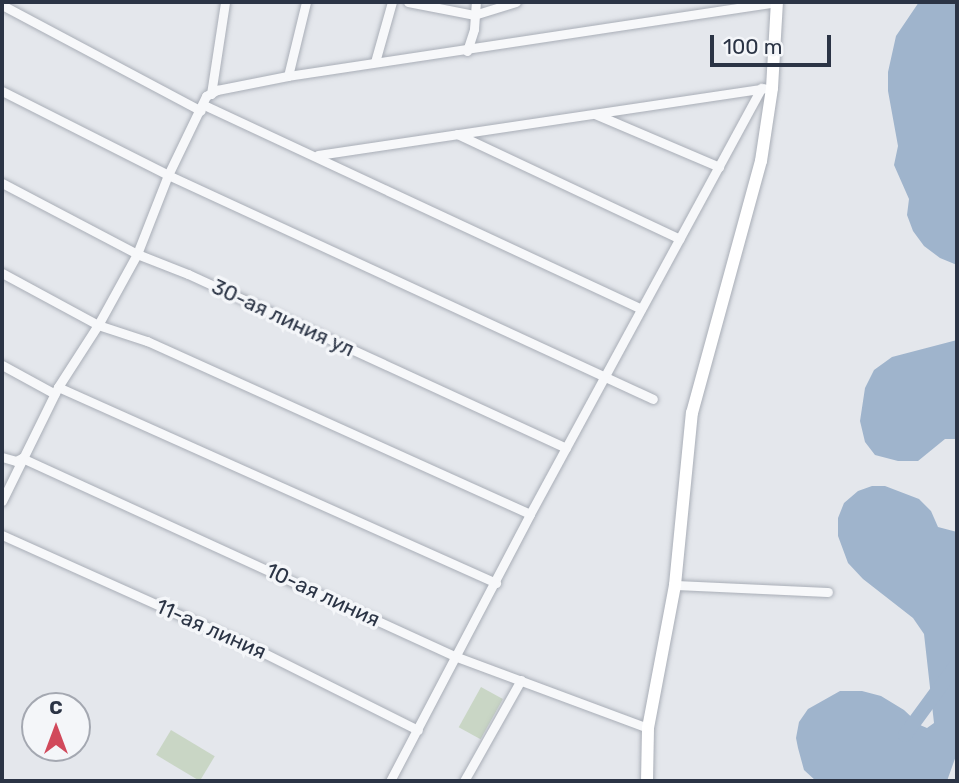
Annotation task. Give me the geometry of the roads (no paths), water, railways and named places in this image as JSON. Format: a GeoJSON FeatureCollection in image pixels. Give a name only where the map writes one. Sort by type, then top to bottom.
{"type":"FeatureCollection","features":[{"type":"Feature","properties":{"kind":"street"},"geometry":{"type":"LineString","coordinates":[[211,94],[225,2]]}},
{"type":"Feature","properties":{"kind":"street"},"geometry":{"type":"LineString","coordinates":[[288,76],[306,2]]}},
{"type":"Feature","properties":{"kind":"street"},"geometry":{"type":"LineString","coordinates":[[374,62],[392,2]]}},
{"type":"Feature","properties":{"kind":"street"},"geometry":{"type":"LineString","coordinates":[[408,2],[474,15],[516,2]]}},
{"type":"Feature","properties":{"kind":"street"},"geometry":{"type":"LineString","coordinates":[[467,51],[474,29],[476,2]]}},
{"type":"Feature","properties":{"kind":"street"},"geometry":{"type":"LineString","coordinates":[[2,501],[56,390],[98,325],[137,254],[168,176],[203,108],[206,96],[288,76],[777,2],[766,88],[761,160],[692,413],[675,585],[649,727],[647,781]]}},
{"type":"Feature","properties":{"kind":"street"},"geometry":{"type":"LineString","coordinates":[[2,5],[203,108],[316,155],[641,309]]}},
{"type":"Feature","properties":{"kind":"street"},"geometry":{"type":"LineString","coordinates":[[316,155],[766,88]]}},
{"type":"Feature","properties":{"kind":"street"},"geometry":{"type":"LineString","coordinates":[[390,781],[641,309],[766,88]]}},
{"type":"Feature","properties":{"kind":"street"},"geometry":{"type":"LineString","coordinates":[[2,91],[168,176],[653,399]]}},
{"type":"Feature","properties":{"kind":"street"},"geometry":{"type":"LineString","coordinates":[[593,114],[719,167]]}},
{"type":"Feature","properties":{"kind":"street"},"geometry":{"type":"LineString","coordinates":[[457,134],[680,239]]}},
{"type":"Feature","properties":{"kind":"street","name":"30-ая линия ул"},"geometry":{"type":"LineString","coordinates":[[2,183],[137,254],[188,274],[566,448]]}},
{"type":"Feature","properties":{"kind":"street"},"geometry":{"type":"LineString","coordinates":[[2,273],[98,325],[147,341],[530,514]]}},
{"type":"Feature","properties":{"kind":"street"},"geometry":{"type":"LineString","coordinates":[[2,365],[496,583]]}},
{"type":"Feature","properties":{"kind":"street","name":"10-ая линия"},"geometry":{"type":"LineString","coordinates":[[2,457],[16,461],[22,458],[457,657],[649,727]]}},
{"type":"Feature","properties":{"kind":"street","name":"11-ая линия"},"geometry":{"type":"LineString","coordinates":[[2,535],[256,649],[418,730]]}},
{"type":"Feature","properties":{"kind":"street"},"geometry":{"type":"LineString","coordinates":[[675,585],[828,592]]}},
{"type":"Feature","properties":{"kind":"street"},"geometry":{"type":"LineString","coordinates":[[464,781],[521,680]]}},
{"type":"Feature","properties":{"kind":"water"},"geometry":{"type":"Polygon","coordinates":[[[919,2],[957,2],[957,265],[940,258],[924,246],[913,231],[907,215],[909,199],[894,165],[898,146],[888,91],[888,72],[896,36],[919,2]]]}},
{"type":"Feature","properties":{"kind":"water"},"geometry":{"type":"Polygon","coordinates":[[[957,340],[957,439],[945,439],[918,461],[898,461],[875,455],[865,442],[860,421],[865,388],[874,370],[892,357],[957,340]]]}},
{"type":"Feature","properties":{"kind":"water"},"geometry":{"type":"Polygon","coordinates":[[[872,486],[885,486],[919,499],[931,511],[938,527],[957,532],[957,753],[947,781],[816,781],[804,770],[798,748],[796,738],[799,722],[808,709],[840,691],[862,691],[881,696],[904,710],[920,725],[927,728],[934,723],[924,634],[913,618],[863,579],[848,563],[838,536],[838,518],[844,503],[858,491],[872,486]]]}},
{"type":"Feature","properties":{"kind":"waterway"},"geometry":{"type":"LineString","coordinates":[[905,735],[957,664]]}}]}
